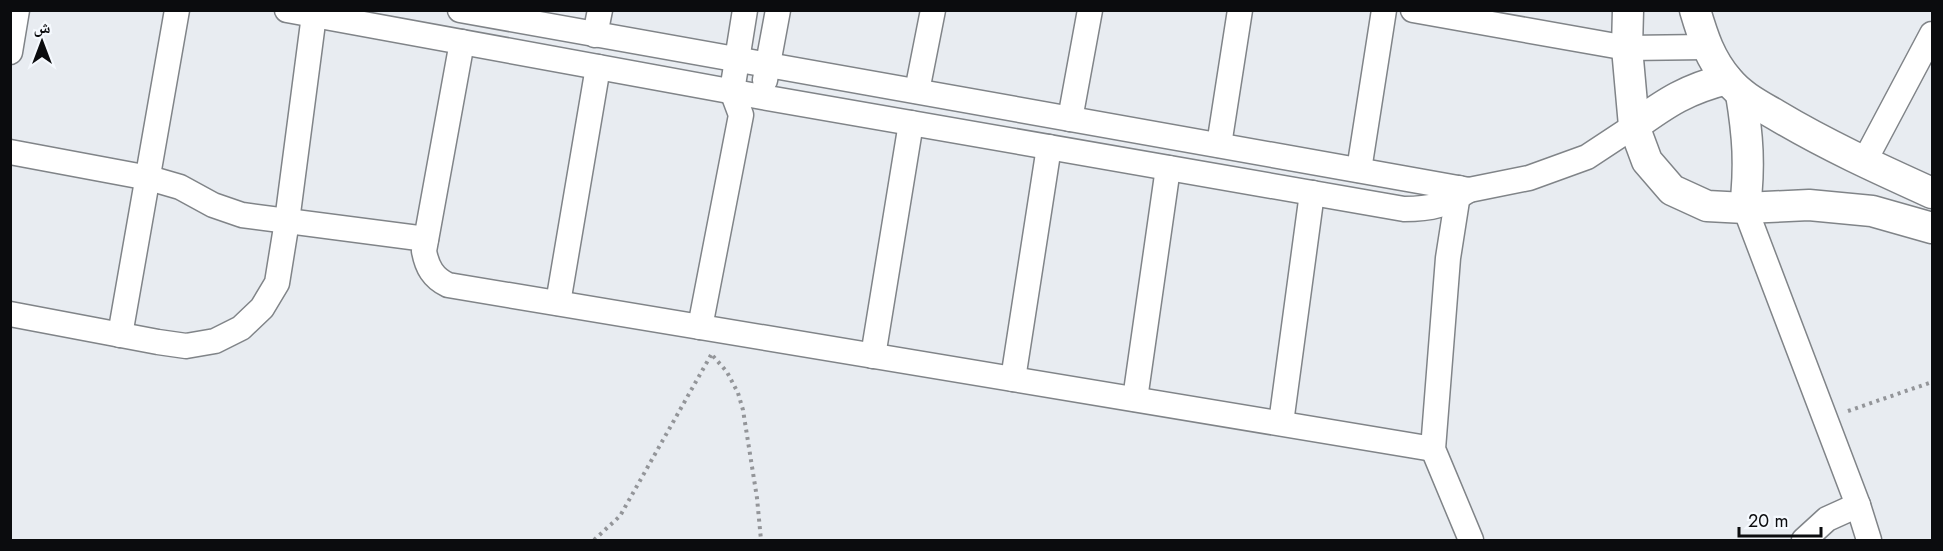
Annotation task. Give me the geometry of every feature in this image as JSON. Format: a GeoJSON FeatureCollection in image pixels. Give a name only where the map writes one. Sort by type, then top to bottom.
{"type":"FeatureCollection","features":[{"type":"Feature","properties":{"kind":"street"},"geometry":{"type":"LineString","coordinates":[[10,52],[17,10]]}},
{"type":"Feature","properties":{"kind":"street"},"geometry":{"type":"LineString","coordinates":[[120,335],[177,10]]}},
{"type":"Feature","properties":{"kind":"street"},"geometry":{"type":"LineString","coordinates":[[287,10],[762,97],[1404,209],[1428,209],[1450,202],[1462,192]]}},
{"type":"Feature","properties":{"kind":"street"},"geometry":{"type":"LineString","coordinates":[[596,35],[600,10]]}},
{"type":"Feature","properties":{"kind":"street"},"geometry":{"type":"LineString","coordinates":[[700,327],[741,115],[732,91],[745,10]]}},
{"type":"Feature","properties":{"kind":"street"},"geometry":{"type":"LineString","coordinates":[[741,115],[762,97],[778,10]]}},
{"type":"Feature","properties":{"kind":"street"},"geometry":{"type":"LineString","coordinates":[[917,91],[933,10]]}},
{"type":"Feature","properties":{"kind":"street"},"geometry":{"type":"LineString","coordinates":[[1070,119],[1090,10]]}},
{"type":"Feature","properties":{"kind":"street"},"geometry":{"type":"LineString","coordinates":[[1219,145],[1240,10]]}},
{"type":"Feature","properties":{"kind":"street"},"geometry":{"type":"LineString","coordinates":[[1359,170],[1384,10]]}},
{"type":"Feature","properties":{"kind":"street"},"geometry":{"type":"LineString","coordinates":[[1413,10],[1627,48],[1706,46]]}},
{"type":"Feature","properties":{"kind":"street"},"geometry":{"type":"LineString","coordinates":[[1628,10],[1627,48],[1634,126],[1647,161],[1672,190],[1707,206],[1745,208],[1809,204],[1861,210],[1932,228]]}},
{"type":"Feature","properties":{"kind":"street"},"geometry":{"type":"LineString","coordinates":[[1695,10],[1706,46],[1734,86],[1748,132],[1749,170],[1745,208],[1858,505],[1869,540]]}},
{"type":"Feature","properties":{"kind":"street"},"geometry":{"type":"LineString","coordinates":[[461,11],[1359,170],[1462,192],[1529,178],[1587,157],[1679,94],[1702,85],[1734,86],[1794,126],[1864,162],[1932,193]]}},
{"type":"Feature","properties":{"kind":"street"},"geometry":{"type":"LineString","coordinates":[[10,314],[186,346],[215,341],[241,328],[262,308],[277,283],[288,221],[314,15]]}},
{"type":"Feature","properties":{"kind":"street"},"geometry":{"type":"LineString","coordinates":[[1864,162],[1932,34]]}},
{"type":"Feature","properties":{"kind":"street"},"geometry":{"type":"LineString","coordinates":[[462,42],[424,251],[431,273],[448,285],[1433,449]]}},
{"type":"Feature","properties":{"kind":"street"},"geometry":{"type":"LineString","coordinates":[[558,303],[598,67]]}},
{"type":"Feature","properties":{"kind":"street"},"geometry":{"type":"LineString","coordinates":[[873,356],[911,123]]}},
{"type":"Feature","properties":{"kind":"street"},"geometry":{"type":"LineString","coordinates":[[1013,379],[1048,147]]}},
{"type":"Feature","properties":{"kind":"street"},"geometry":{"type":"LineString","coordinates":[[10,152],[148,178],[180,187],[213,205],[242,215],[426,239]]}},
{"type":"Feature","properties":{"kind":"street"},"geometry":{"type":"LineString","coordinates":[[1135,399],[1168,168]]}},
{"type":"Feature","properties":{"kind":"street"},"geometry":{"type":"LineString","coordinates":[[1462,192],[1448,258],[1433,449],[1471,540]]}},
{"type":"Feature","properties":{"kind":"street"},"geometry":{"type":"LineString","coordinates":[[1281,423],[1312,193]]}},
{"type":"Feature","properties":{"kind":"street"},"geometry":{"type":"LineString","coordinates":[[1804,540],[1827,519],[1858,505]]}},
{"type":"Feature","properties":{"kind":"path"},"geometry":{"type":"LineString","coordinates":[[594,540],[620,516],[724,331]]}},
{"type":"Feature","properties":{"kind":"path"},"geometry":{"type":"LineString","coordinates":[[711,354],[727,372],[738,393],[743,410],[761,540]]}},
{"type":"Feature","properties":{"kind":"path"},"geometry":{"type":"LineString","coordinates":[[1825,419],[1932,382]]}}]}
